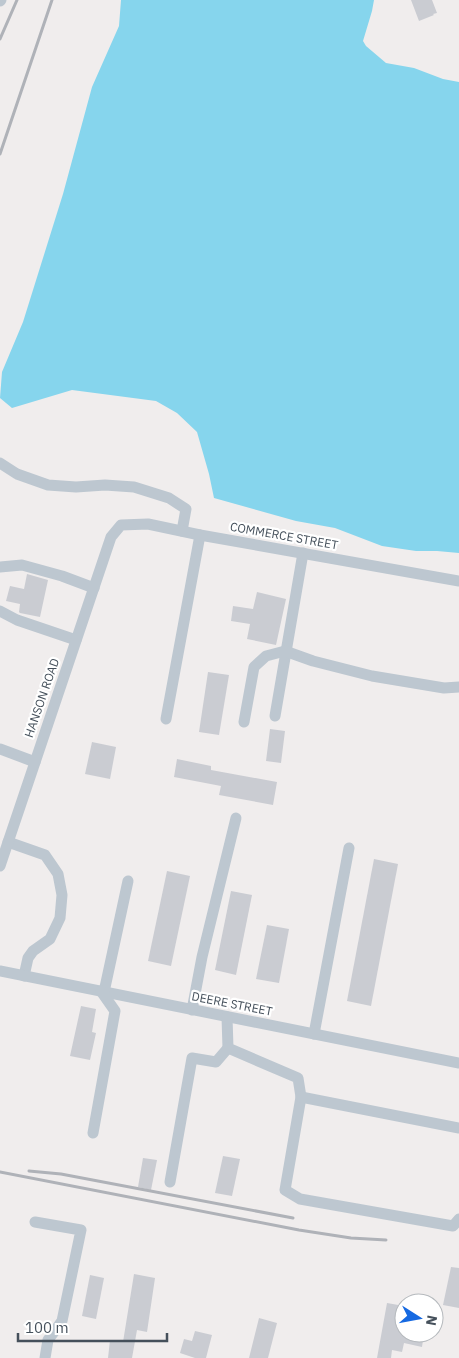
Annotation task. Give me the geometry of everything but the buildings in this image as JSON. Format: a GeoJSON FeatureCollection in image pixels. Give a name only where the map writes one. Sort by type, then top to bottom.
{"type":"FeatureCollection","features":[{"type":"Feature","properties":{"kind":"street"},"geometry":{"type":"LineString","coordinates":[[0,464],[17,474],[48,485],[76,488],[105,485],[134,488],[169,498],[186,509],[182,531]]}},
{"type":"Feature","properties":{"kind":"street","name":"COMMERCE STREET"},"geometry":{"type":"LineString","coordinates":[[111,537],[121,524],[148,524],[459,581]]}},
{"type":"Feature","properties":{"kind":"street"},"geometry":{"type":"LineString","coordinates":[[166,719],[200,535]]}},
{"type":"Feature","properties":{"kind":"street","name":"HANSON ROAD"},"geometry":{"type":"LineString","coordinates":[[0,866],[111,537]]}},
{"type":"Feature","properties":{"kind":"street"},"geometry":{"type":"LineString","coordinates":[[275,716],[303,553]]}},
{"type":"Feature","properties":{"kind":"street"},"geometry":{"type":"LineString","coordinates":[[0,567],[22,565],[62,576],[94,588]]}},
{"type":"Feature","properties":{"kind":"street"},"geometry":{"type":"LineString","coordinates":[[0,611],[17,620],[76,640]]}},
{"type":"Feature","properties":{"kind":"street"},"geometry":{"type":"LineString","coordinates":[[244,722],[254,667],[266,656],[285,651],[313,661],[372,676],[444,688],[459,687]]}},
{"type":"Feature","properties":{"kind":"street"},"geometry":{"type":"LineString","coordinates":[[0,749],[35,762]]}},
{"type":"Feature","properties":{"kind":"street"},"geometry":{"type":"LineString","coordinates":[[192,1010],[202,957],[236,818]]}},
{"type":"Feature","properties":{"kind":"street"},"geometry":{"type":"LineString","coordinates":[[8,842],[45,855],[58,874],[62,895],[60,918],[50,939],[28,958],[24,976]]}},
{"type":"Feature","properties":{"kind":"street"},"geometry":{"type":"LineString","coordinates":[[314,1034],[350,848]]}},
{"type":"Feature","properties":{"kind":"street"},"geometry":{"type":"LineString","coordinates":[[93,1133],[115,1011],[102,992],[128,881]]}},
{"type":"Feature","properties":{"kind":"street","name":"DEERE STREET"},"geometry":{"type":"LineString","coordinates":[[0,971],[459,1063]]}},
{"type":"Feature","properties":{"kind":"street"},"geometry":{"type":"LineString","coordinates":[[170,1182],[192,1058],[216,1062],[228,1048],[227,1016]]}},
{"type":"Feature","properties":{"kind":"street"},"geometry":{"type":"LineString","coordinates":[[228,1048],[298,1078],[300,1097],[285,1190],[300,1200],[453,1226],[459,1219]]}},
{"type":"Feature","properties":{"kind":"street"},"geometry":{"type":"LineString","coordinates":[[300,1097],[459,1128]]}},
{"type":"Feature","properties":{"kind":"street"},"geometry":{"type":"LineString","coordinates":[[35,1222],[81,1230],[62,1321],[48,1340],[45,1358]]}},
{"type":"Feature","properties":{"kind":"water"},"geometry":{"type":"Polygon","coordinates":[[[121,0],[374,0],[363,41],[366,46],[386,63],[414,68],[443,79],[459,82],[459,553],[416,551],[382,546],[335,528],[296,521],[214,498],[197,432],[177,413],[156,401],[72,390],[12,408],[0,398],[2,372],[23,322],[63,194],[92,87],[119,26],[121,0]]]}},
{"type":"Feature","properties":{"kind":"railway"},"geometry":{"type":"LineString","coordinates":[[0,39],[17,0]]}},
{"type":"Feature","properties":{"kind":"railway"},"geometry":{"type":"LineString","coordinates":[[0,154],[52,0]]}},
{"type":"Feature","properties":{"kind":"railway"},"geometry":{"type":"LineString","coordinates":[[29,1171],[61,1174],[293,1218]]}},
{"type":"Feature","properties":{"kind":"railway"},"geometry":{"type":"LineString","coordinates":[[0,1172],[299,1230],[351,1238],[386,1240]]}}]}
